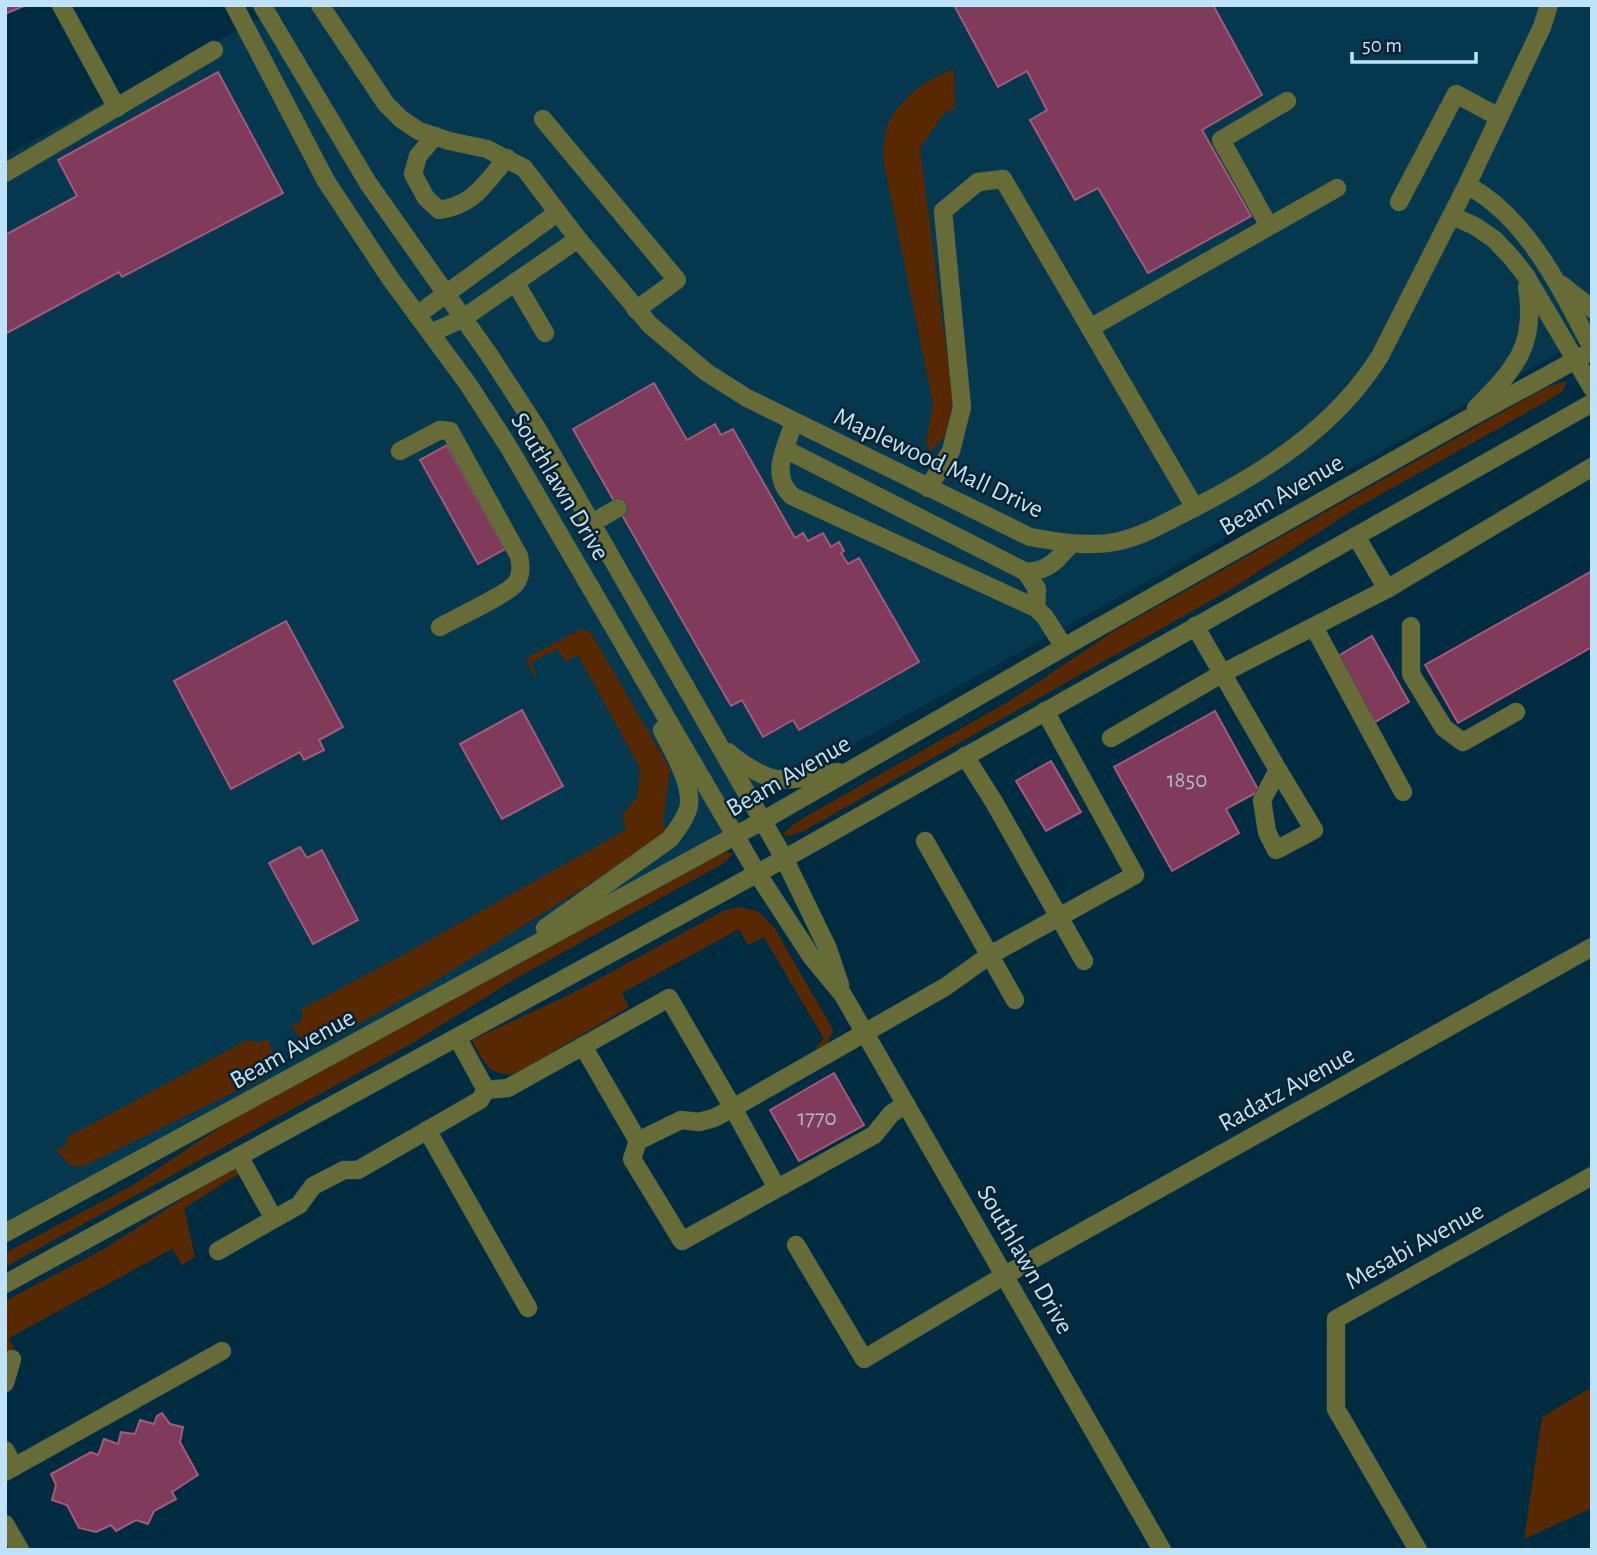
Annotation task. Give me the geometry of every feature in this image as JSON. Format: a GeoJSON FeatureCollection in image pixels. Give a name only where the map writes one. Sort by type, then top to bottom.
{"type":"FeatureCollection","features":[{"type":"Feature","properties":{"kind":"street"},"geometry":{"type":"LineString","coordinates":[[61,5],[117,108]]}},
{"type":"Feature","properties":{"kind":"street","name":"Southlawn Drive"},"geometry":{"type":"LineString","coordinates":[[234,5],[326,181],[417,315],[468,384],[508,446],[757,873],[811,956],[843,995],[1162,1550]]}},
{"type":"Feature","properties":{"kind":"street","name":"Southlawn Drive"},"geometry":{"type":"LineString","coordinates":[[262,5],[368,183],[490,356],[538,430],[785,858],[828,949],[843,995]]}},
{"type":"Feature","properties":{"kind":"street","name":"Maplewood Mall Drive"},"geometry":{"type":"LineString","coordinates":[[320,5],[386,104],[401,119],[419,131],[488,149],[524,168],[636,310],[675,347],[714,378],[794,422],[1030,537],[1071,544],[1115,542],[1149,531],[1195,508],[1260,472],[1301,444],[1342,406],[1364,381],[1380,356],[1452,216],[1546,19],[1549,5]]}},
{"type":"Feature","properties":{"kind":"street"},"geometry":{"type":"LineString","coordinates":[[5,173],[214,50]]}},
{"type":"Feature","properties":{"kind":"street"},"geometry":{"type":"LineString","coordinates":[[1399,202],[1456,94],[1499,117]]}},
{"type":"Feature","properties":{"kind":"street"},"geometry":{"type":"LineString","coordinates":[[1269,226],[1221,140],[1287,101]]}},
{"type":"Feature","properties":{"kind":"street"},"geometry":{"type":"LineString","coordinates":[[542,119],[677,280],[636,310]]}},
{"type":"Feature","properties":{"kind":"street"},"geometry":{"type":"LineString","coordinates":[[435,136],[418,156],[413,174],[426,198],[439,210],[456,208],[471,200],[508,158]]}},
{"type":"Feature","properties":{"kind":"street"},"geometry":{"type":"LineString","coordinates":[[928,488],[951,452],[962,407],[943,211],[978,182],[1003,179],[1195,508]]}},
{"type":"Feature","properties":{"kind":"street"},"geometry":{"type":"LineString","coordinates":[[1466,185],[1488,197],[1511,219],[1541,256],[1592,350]]}},
{"type":"Feature","properties":{"kind":"street"},"geometry":{"type":"LineString","coordinates":[[1090,328],[1337,188]]}},
{"type":"Feature","properties":{"kind":"street"},"geometry":{"type":"LineString","coordinates":[[417,315],[557,213]]}},
{"type":"Feature","properties":{"kind":"street"},"geometry":{"type":"LineString","coordinates":[[1452,216],[1475,226],[1494,239],[1526,276],[1592,388]]}},
{"type":"Feature","properties":{"kind":"street"},"geometry":{"type":"LineString","coordinates":[[431,333],[462,319],[578,239]]}},
{"type":"Feature","properties":{"kind":"street"},"geometry":{"type":"LineString","coordinates":[[1552,275],[1592,309]]}},
{"type":"Feature","properties":{"kind":"street"},"geometry":{"type":"LineString","coordinates":[[1462,422],[1515,366],[1530,330],[1526,276]]}},
{"type":"Feature","properties":{"kind":"street"},"geometry":{"type":"LineString","coordinates":[[515,282],[545,333]]}},
{"type":"Feature","properties":{"kind":"street","name":"Beam Avenue"},"geometry":{"type":"LineString","coordinates":[[5,1233],[764,820],[1064,647],[1592,350]]}},
{"type":"Feature","properties":{"kind":"street"},"geometry":{"type":"LineString","coordinates":[[5,1284],[785,858],[1592,403]]}},
{"type":"Feature","properties":{"kind":"street"},"geometry":{"type":"LineString","coordinates":[[794,422],[778,468],[786,490],[792,496],[1037,608],[1064,647]]}},
{"type":"Feature","properties":{"kind":"street"},"geometry":{"type":"LineString","coordinates":[[400,451],[440,430],[450,431],[519,556],[521,568],[516,583],[504,593],[440,627]]}},
{"type":"Feature","properties":{"kind":"street"},"geometry":{"type":"LineString","coordinates":[[785,449],[1026,572],[1037,589],[1037,608]]}},
{"type":"Feature","properties":{"kind":"street"},"geometry":{"type":"LineString","coordinates":[[1111,738],[1223,673],[1387,589],[1592,467]]}},
{"type":"Feature","properties":{"kind":"street"},"geometry":{"type":"LineString","coordinates":[[590,524],[618,508]]}},
{"type":"Feature","properties":{"kind":"street"},"geometry":{"type":"LineString","coordinates":[[1356,536],[1387,589]]}},
{"type":"Feature","properties":{"kind":"street"},"geometry":{"type":"LineString","coordinates":[[1026,572],[1054,565],[1071,544]]}},
{"type":"Feature","properties":{"kind":"street"},"geometry":{"type":"LineString","coordinates":[[1195,626],[1278,769]]}},
{"type":"Feature","properties":{"kind":"street"},"geometry":{"type":"LineString","coordinates":[[1410,626],[1411,674],[1444,728],[1463,742],[1516,712]]}},
{"type":"Feature","properties":{"kind":"street"},"geometry":{"type":"LineString","coordinates":[[1314,627],[1403,792]]}},
{"type":"Feature","properties":{"kind":"street"},"geometry":{"type":"LineString","coordinates":[[492,967],[670,839],[682,821],[689,805],[684,774],[659,722],[640,671]]}},
{"type":"Feature","properties":{"kind":"street"},"geometry":{"type":"LineString","coordinates":[[906,1104],[891,1114],[874,1135],[682,1241],[632,1159],[638,1141],[681,1119],[699,1122],[733,1108],[945,987],[990,955],[1135,875],[1045,711]]}},
{"type":"Feature","properties":{"kind":"street"},"geometry":{"type":"LineString","coordinates":[[720,745],[738,761],[774,779],[803,778],[849,770]]}},
{"type":"Feature","properties":{"kind":"street"},"geometry":{"type":"LineString","coordinates":[[965,756],[1084,961]]}},
{"type":"Feature","properties":{"kind":"street"},"geometry":{"type":"LineString","coordinates":[[925,841],[1015,1000]]}},
{"type":"Feature","properties":{"kind":"street","name":"Radatz Avenue"},"geometry":{"type":"LineString","coordinates":[[796,1245],[864,1359],[1005,1275],[1592,947]]}},
{"type":"Feature","properties":{"kind":"street"},"geometry":{"type":"LineString","coordinates":[[486,1090],[508,1088],[669,998],[777,1188]]}},
{"type":"Feature","properties":{"kind":"street"},"geometry":{"type":"LineString","coordinates":[[457,1037],[486,1090]]}},
{"type":"Feature","properties":{"kind":"street"},"geometry":{"type":"LineString","coordinates":[[583,1046],[638,1141]]}},
{"type":"Feature","properties":{"kind":"street"},"geometry":{"type":"LineString","coordinates":[[219,1251],[299,1205],[313,1186],[344,1170],[358,1170],[480,1100],[486,1090]]}},
{"type":"Feature","properties":{"kind":"street"},"geometry":{"type":"LineString","coordinates":[[428,1130],[528,1308]]}},
{"type":"Feature","properties":{"kind":"street"},"geometry":{"type":"LineString","coordinates":[[239,1156],[274,1219]]}},
{"type":"Feature","properties":{"kind":"street","name":"Mesabi Avenue"},"geometry":{"type":"LineString","coordinates":[[1418,1550],[1336,1409],[1336,1319],[1592,1176]]}},
{"type":"Feature","properties":{"kind":"street"},"geometry":{"type":"LineString","coordinates":[[5,1450],[10,1470],[222,1351]]}},
{"type":"Feature","properties":{"kind":"street"},"geometry":{"type":"LineString","coordinates":[[5,1383],[12,1359]]}},
{"type":"Feature","properties":{"kind":"street"},"geometry":{"type":"LineString","coordinates":[[5,1524],[20,1550]]}},
{"type":"Feature","properties":{"kind":"shaded area"},"geometry":{"type":"Polygon","coordinates":[[[266,5],[1592,5],[1592,334],[752,801],[747,798],[738,831],[5,1231],[5,156],[269,13],[266,5]]]}},
{"type":"Feature","properties":{"kind":"shaded area"},"geometry":{"type":"Polygon","coordinates":[[[954,70],[955,109],[945,112],[920,148],[953,403],[945,436],[930,452],[926,442],[933,404],[883,159],[887,126],[898,108],[915,91],[935,77],[954,70]]]}},
{"type":"Feature","properties":{"kind":"shaded area"},"geometry":{"type":"Polygon","coordinates":[[[1567,381],[1563,391],[1549,400],[1353,510],[1235,587],[802,832],[788,836],[782,834],[798,821],[1011,700],[1114,631],[1547,387],[1567,381]]]}},
{"type":"Feature","properties":{"kind":"shaded area"},"geometry":{"type":"Polygon","coordinates":[[[581,629],[590,631],[670,769],[663,824],[667,830],[658,841],[427,986],[321,1045],[303,1041],[291,1026],[302,1020],[302,1009],[626,830],[622,816],[638,795],[640,768],[578,655],[566,662],[557,649],[531,663],[537,676],[535,677],[527,663],[528,657],[581,629]]]}},
{"type":"Feature","properties":{"kind":"shaded area"},"geometry":{"type":"Polygon","coordinates":[[[727,852],[733,854],[724,863],[515,979],[411,1044],[5,1267],[5,1253],[133,1185],[246,1110],[714,855],[727,852]]]}},
{"type":"Feature","properties":{"kind":"shaded area"},"geometry":{"type":"Polygon","coordinates":[[[742,907],[759,912],[774,927],[831,1026],[833,1031],[825,1048],[819,1051],[816,1047],[824,1039],[764,937],[748,945],[739,929],[622,993],[629,1007],[515,1074],[493,1070],[484,1061],[472,1040],[571,994],[725,910],[742,907]]]}},
{"type":"Feature","properties":{"kind":"shaded area"},"geometry":{"type":"Polygon","coordinates":[[[267,1039],[273,1058],[265,1077],[84,1166],[71,1166],[56,1150],[68,1144],[66,1138],[247,1040],[261,1042],[267,1039]]]}},
{"type":"Feature","properties":{"kind":"shaded area"},"geometry":{"type":"Polygon","coordinates":[[[239,1166],[242,1172],[184,1208],[195,1257],[182,1265],[172,1249],[9,1338],[14,1348],[5,1354],[5,1301],[104,1249],[226,1171],[239,1166]]]}},
{"type":"Feature","properties":{"kind":"shaded area"},"geometry":{"type":"Polygon","coordinates":[[[1592,1387],[1592,1508],[1524,1539],[1542,1417],[1592,1387]]]}},
{"type":"Feature","properties":{"kind":"building"},"geometry":{"type":"Polygon","coordinates":[[[5,5],[26,5],[5,14],[5,5]]]}},
{"type":"Feature","properties":{"kind":"building"},"geometry":{"type":"Polygon","coordinates":[[[954,5],[1213,5],[1262,95],[1202,130],[1251,216],[1148,273],[1098,188],[1075,200],[1030,120],[1047,110],[1027,71],[998,87],[954,5]]]}},
{"type":"Feature","properties":{"kind":"building"},"geometry":{"type":"Polygon","coordinates":[[[218,72],[283,193],[122,277],[119,272],[5,334],[5,235],[77,196],[58,160],[218,72]]]}},
{"type":"Feature","properties":{"kind":"building"},"geometry":{"type":"Polygon","coordinates":[[[654,383],[687,440],[715,424],[721,435],[733,429],[795,538],[803,533],[808,541],[823,533],[831,547],[839,542],[844,551],[841,553],[848,564],[859,558],[919,662],[799,730],[793,720],[763,737],[742,700],[731,706],[573,429],[654,383]]]}},
{"type":"Feature","properties":{"kind":"building"},"geometry":{"type":"Polygon","coordinates":[[[447,445],[505,549],[478,564],[420,460],[447,445]]]}},
{"type":"Feature","properties":{"kind":"building"},"geometry":{"type":"Polygon","coordinates":[[[1592,571],[1592,647],[1458,723],[1425,665],[1592,571]]]}},
{"type":"Feature","properties":{"kind":"building"},"geometry":{"type":"Polygon","coordinates":[[[286,621],[343,727],[319,740],[324,750],[304,760],[300,752],[231,789],[174,681],[286,621]]]}},
{"type":"Feature","properties":{"kind":"building"},"geometry":{"type":"Polygon","coordinates":[[[1372,636],[1409,702],[1375,722],[1338,656],[1372,636]]]}},
{"type":"Feature","properties":{"kind":"building"},"geometry":{"type":"Polygon","coordinates":[[[522,710],[563,786],[502,819],[460,744],[522,710]]]}},
{"type":"Feature","properties":{"kind":"building"},"geometry":{"type":"Polygon","coordinates":[[[1215,711],[1259,791],[1226,809],[1239,833],[1172,871],[1114,767],[1215,711]]]}},
{"type":"Feature","properties":{"kind":"building"},"geometry":{"type":"Polygon","coordinates":[[[1051,761],[1081,812],[1046,831],[1016,781],[1051,761]]]}},
{"type":"Feature","properties":{"kind":"building"},"geometry":{"type":"Polygon","coordinates":[[[300,847],[307,858],[322,850],[358,920],[313,944],[269,863],[300,847]]]}},
{"type":"Feature","properties":{"kind":"building"},"geometry":{"type":"Polygon","coordinates":[[[834,1073],[864,1125],[799,1161],[770,1110],[834,1073]]]}},
{"type":"Feature","properties":{"kind":"building"},"geometry":{"type":"Polygon","coordinates":[[[162,1413],[170,1424],[183,1427],[180,1442],[198,1475],[172,1492],[176,1499],[154,1511],[148,1524],[136,1520],[116,1531],[111,1525],[96,1532],[79,1528],[67,1505],[52,1500],[56,1485],[51,1474],[91,1452],[98,1455],[104,1439],[118,1444],[121,1432],[135,1434],[140,1420],[154,1424],[157,1416],[162,1413]]]}}]}
